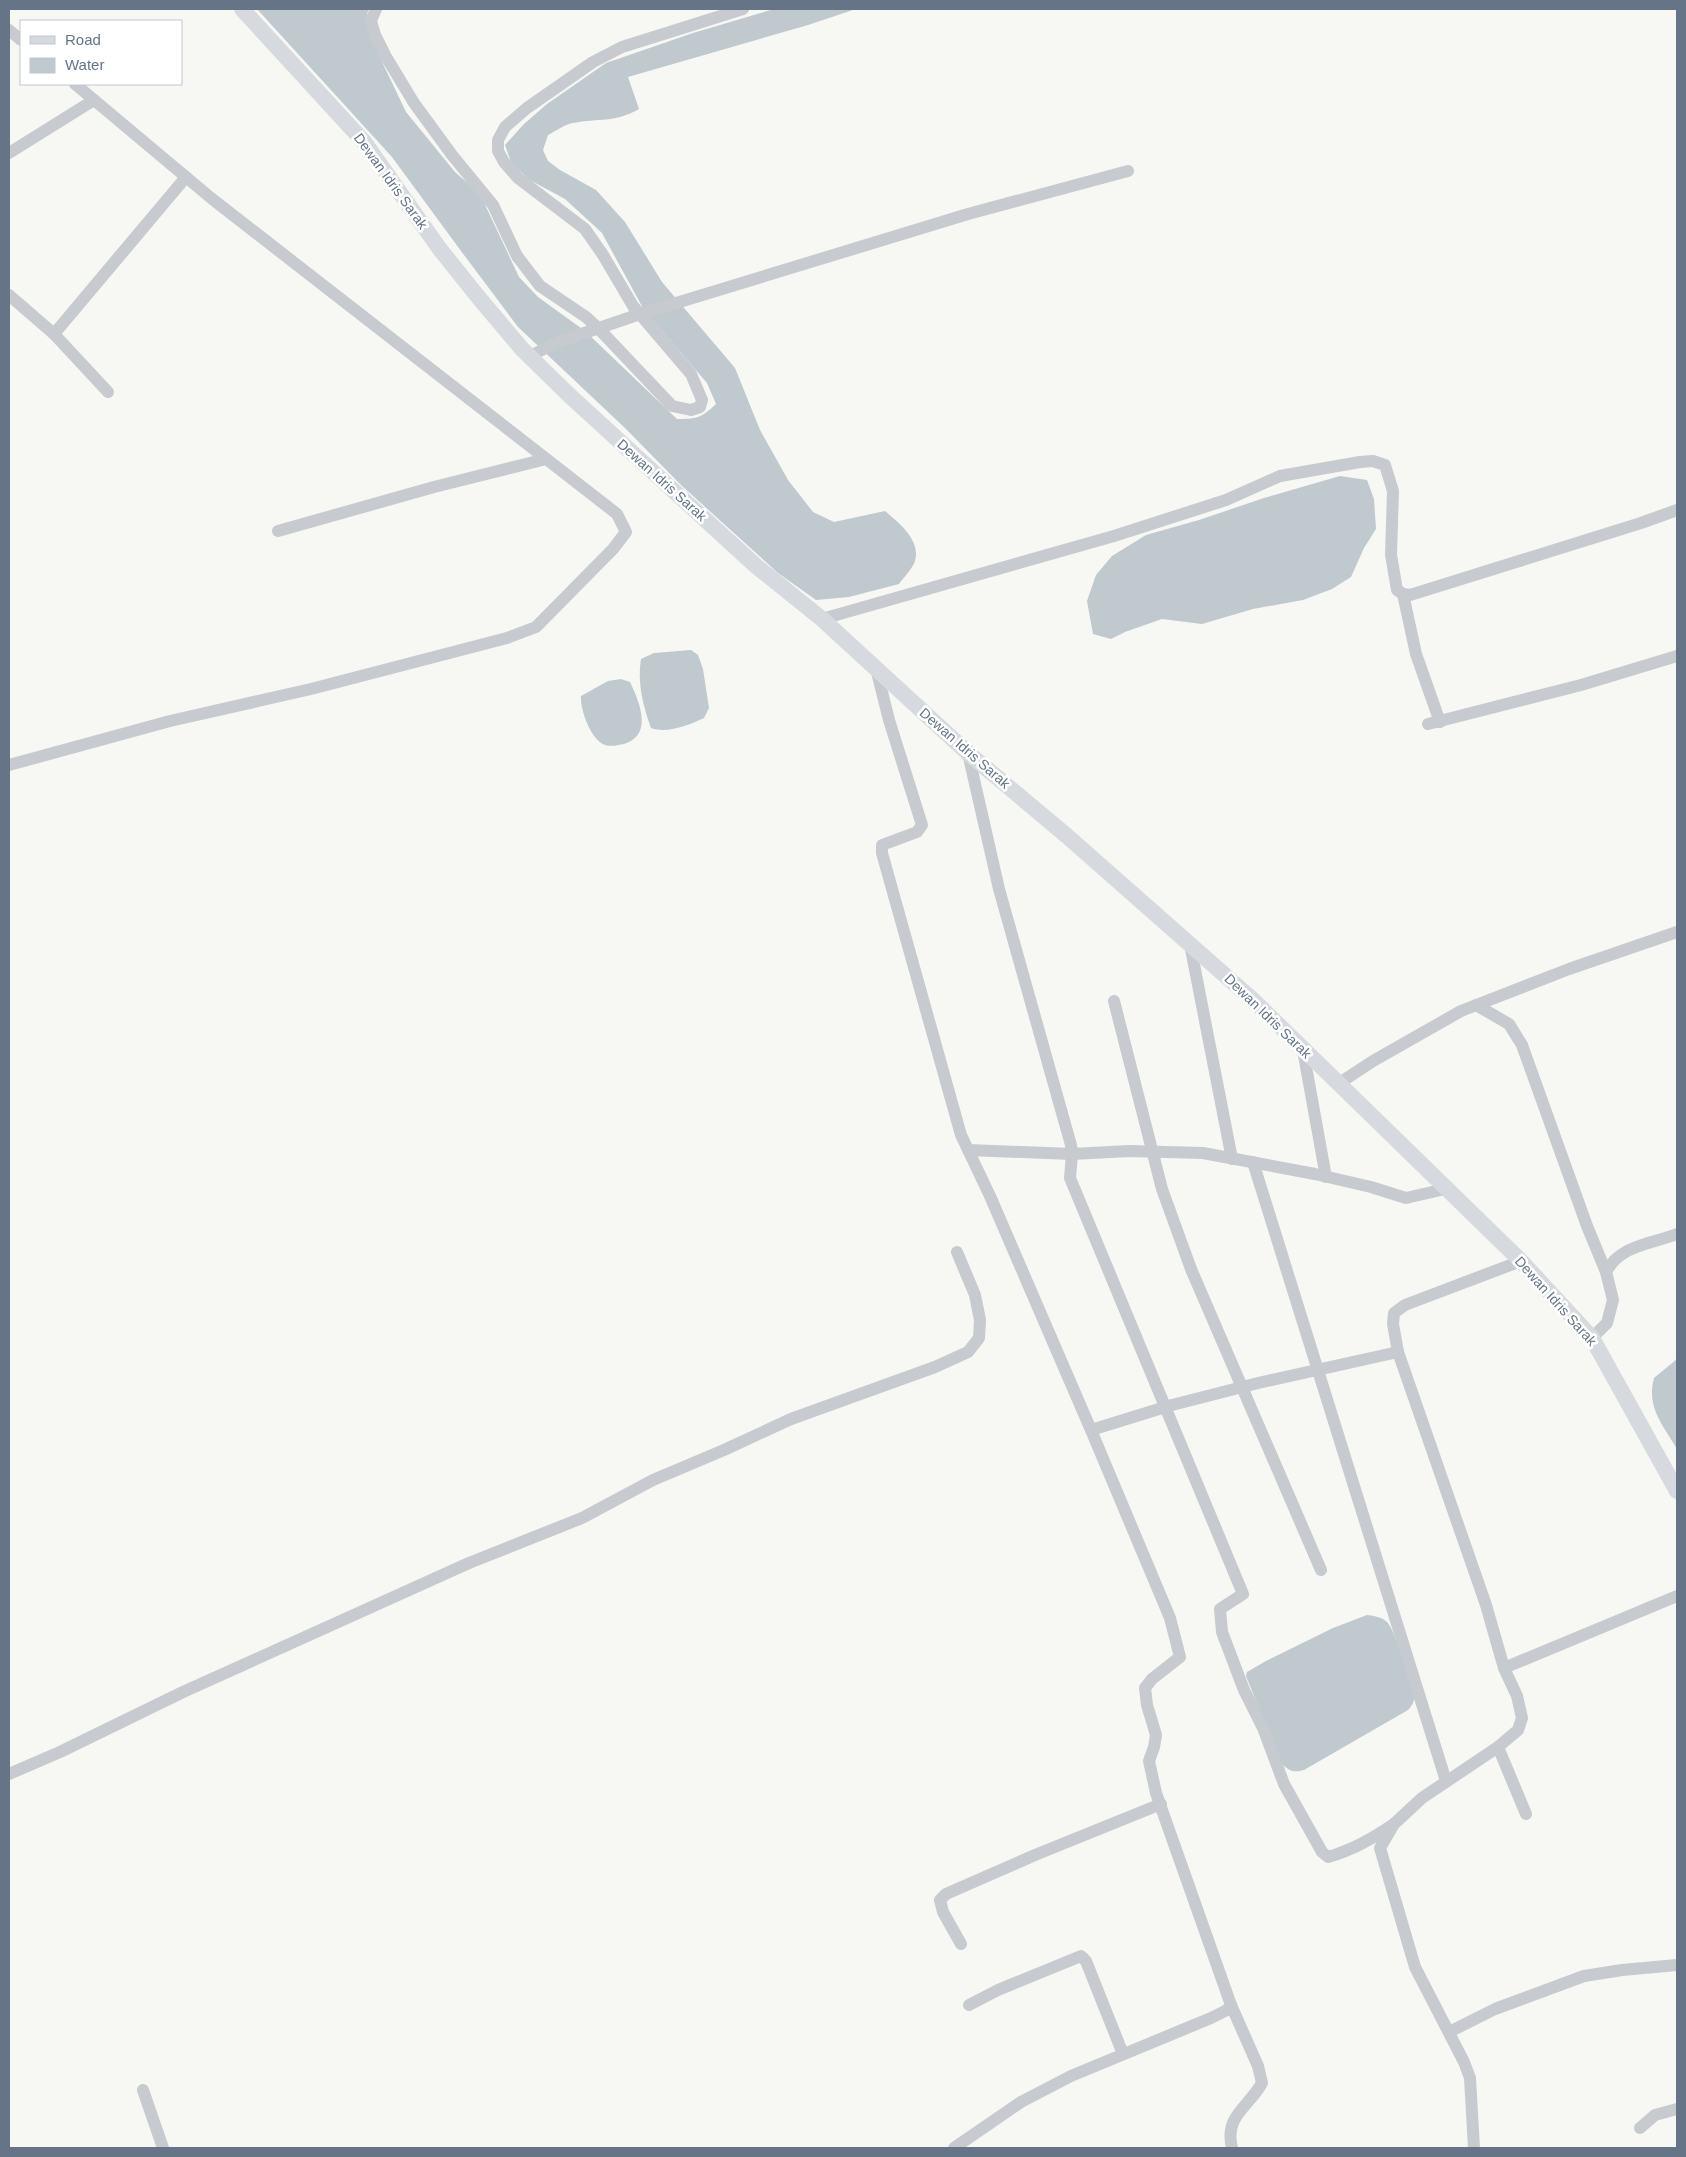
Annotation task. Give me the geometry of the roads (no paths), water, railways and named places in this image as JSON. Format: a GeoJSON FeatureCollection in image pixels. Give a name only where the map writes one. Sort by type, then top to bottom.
{"type":"FeatureCollection","features":[{"type":"Feature","properties":{"kind":"main road","name":"Dewan Idris Sarak"},"geometry":{"type":"LineString","coordinates":[[242,9],[365,143],[439,248],[479,298],[530,356],[569,395],[756,566],[822,619],[968,753],[1067,836],[1253,1000],[1521,1261],[1592,1338],[1677,1492]]}},
{"type":"Feature","properties":{"kind":"street"},"geometry":{"type":"LineString","coordinates":[[376,9],[372,21],[375,35],[385,55],[414,103],[493,205],[517,256],[540,286],[586,317],[672,406],[691,410],[700,407],[702,400],[691,374],[640,314],[585,229],[518,178],[504,162],[498,151],[498,140],[505,127],[527,108],[593,62],[622,47],[743,9]]}},
{"type":"Feature","properties":{"kind":"street"},"geometry":{"type":"LineString","coordinates":[[9,30],[20,39]]}},
{"type":"Feature","properties":{"kind":"street"},"geometry":{"type":"LineString","coordinates":[[9,765],[170,721],[311,689],[507,638],[536,627],[613,549],[626,532],[617,514],[186,176],[76,85]]}},
{"type":"Feature","properties":{"kind":"street"},"geometry":{"type":"LineString","coordinates":[[9,153],[94,100]]}},
{"type":"Feature","properties":{"kind":"street"},"geometry":{"type":"LineString","coordinates":[[530,356],[558,342],[640,314],[968,214],[1128,171]]}},
{"type":"Feature","properties":{"kind":"street"},"geometry":{"type":"LineString","coordinates":[[54,334],[186,176]]}},
{"type":"Feature","properties":{"kind":"street"},"geometry":{"type":"LineString","coordinates":[[9,295],[54,334],[108,392]]}},
{"type":"Feature","properties":{"kind":"street"},"geometry":{"type":"LineString","coordinates":[[278,531],[434,487],[546,459]]}},
{"type":"Feature","properties":{"kind":"street"},"geometry":{"type":"LineString","coordinates":[[822,619],[1114,536],[1226,500],[1280,476],[1373,461],[1385,465],[1393,490],[1391,555],[1397,590],[1403,594],[1410,595],[1460,580],[1677,510]]}},
{"type":"Feature","properties":{"kind":"street"},"geometry":{"type":"LineString","coordinates":[[1403,594],[1434,723],[1581,685],[1677,656]]}},
{"type":"Feature","properties":{"kind":"street"},"geometry":{"type":"LineString","coordinates":[[876,668],[889,720],[922,825],[917,832],[882,845],[882,853],[934,1046],[961,1135],[990,1196],[1170,1618],[1180,1657],[1152,1679],[1146,1688],[1148,1705],[1156,1735],[1149,1760],[1161,1804],[1231,2005],[1258,2066],[1262,2083],[1252,2099],[1235,2115],[1230,2137],[1232,2148]]}},
{"type":"Feature","properties":{"kind":"street"},"geometry":{"type":"LineString","coordinates":[[968,753],[999,889],[1072,1154],[1070,1178],[1243,1594],[1220,1609],[1222,1632],[1244,1690],[1266,1736],[1284,1784],[1322,1852],[1328,1857],[1346,1852],[1369,1841],[1394,1824],[1422,1798],[1498,1747],[1518,1730],[1522,1718],[1517,1696],[1504,1668],[1486,1605],[1398,1352],[1393,1324],[1394,1312],[1405,1306],[1521,1261]]}},
{"type":"Feature","properties":{"kind":"street"},"geometry":{"type":"LineString","coordinates":[[1338,1084],[1373,1061],[1461,1011],[1569,969],[1677,932]]}},
{"type":"Feature","properties":{"kind":"street"},"geometry":{"type":"LineString","coordinates":[[1190,944],[1232,1159]]}},
{"type":"Feature","properties":{"kind":"street"},"geometry":{"type":"LineString","coordinates":[[1114,1001],[1162,1189],[1191,1269],[1321,1570]]}},
{"type":"Feature","properties":{"kind":"street"},"geometry":{"type":"LineString","coordinates":[[1476,1005],[1509,1024],[1522,1045],[1587,1226],[1606,1272],[1613,1300],[1607,1323],[1592,1338]]}},
{"type":"Feature","properties":{"kind":"street"},"geometry":{"type":"LineString","coordinates":[[1303,1050],[1326,1177]]}},
{"type":"Feature","properties":{"kind":"street"},"geometry":{"type":"LineString","coordinates":[[968,1150],[1072,1154],[1129,1150],[1203,1153],[1326,1177],[1371,1187],[1406,1198],[1445,1189]]}},
{"type":"Feature","properties":{"kind":"street"},"geometry":{"type":"LineString","coordinates":[[1253,1162],[1316,1370],[1446,1781]]}},
{"type":"Feature","properties":{"kind":"street"},"geometry":{"type":"LineString","coordinates":[[1606,1272],[1612,1260],[1628,1250],[1677,1234]]}},
{"type":"Feature","properties":{"kind":"street"},"geometry":{"type":"LineString","coordinates":[[9,1774],[60,1752],[183,1692],[469,1562],[582,1518],[652,1480],[791,1419],[935,1367],[968,1352],[978,1338],[980,1320],[974,1295],[957,1252]]}},
{"type":"Feature","properties":{"kind":"street"},"geometry":{"type":"LineString","coordinates":[[1091,1430],[1242,1387],[1398,1352]]}},
{"type":"Feature","properties":{"kind":"street"},"geometry":{"type":"LineString","coordinates":[[1504,1668],[1677,1596]]}},
{"type":"Feature","properties":{"kind":"street"},"geometry":{"type":"LineString","coordinates":[[1498,1747],[1526,1814]]}},
{"type":"Feature","properties":{"kind":"street"},"geometry":{"type":"LineString","coordinates":[[961,1944],[943,1912],[940,1900],[946,1894],[1035,1855],[1161,1804]]}},
{"type":"Feature","properties":{"kind":"street"},"geometry":{"type":"LineString","coordinates":[[1380,1848],[1394,1824]]}},
{"type":"Feature","properties":{"kind":"street"},"geometry":{"type":"LineString","coordinates":[[1369,1841],[1380,1848],[1415,1967],[1449,2032],[1470,2078],[1474,2148]]}},
{"type":"Feature","properties":{"kind":"street"},"geometry":{"type":"LineString","coordinates":[[969,2005],[998,1990],[1081,1956],[1089,1968],[1123,2054]]}},
{"type":"Feature","properties":{"kind":"street"},"geometry":{"type":"LineString","coordinates":[[1449,2032],[1495,2009],[1584,1976],[1677,1965]]}},
{"type":"Feature","properties":{"kind":"street"},"geometry":{"type":"LineString","coordinates":[[954,2148],[1021,2102],[1071,2076],[1211,2018],[1227,2010],[1231,2005]]}},
{"type":"Feature","properties":{"kind":"street"},"geometry":{"type":"LineString","coordinates":[[143,2090],[163,2148]]}},
{"type":"Feature","properties":{"kind":"street"},"geometry":{"type":"LineString","coordinates":[[1640,2128],[1655,2115],[1677,2109]]}},
{"type":"Feature","properties":{"kind":"water"},"geometry":{"type":"Polygon","coordinates":[[[257,9],[369,9],[367,14],[373,43],[406,112],[455,172],[480,194],[519,277],[538,297],[585,331],[677,419],[689,419],[698,417],[716,404],[707,383],[644,310],[602,233],[565,199],[528,179],[511,162],[505,145],[524,124],[547,104],[606,63],[693,33],[774,9],[856,9],[808,25],[628,77],[639,109],[614,118],[567,125],[548,135],[543,150],[548,161],[596,190],[625,222],[662,282],[735,368],[760,430],[788,480],[813,512],[834,522],[885,511],[908,533],[915,546],[915,561],[899,584],[849,597],[816,600],[778,573],[681,485],[625,428],[518,327],[392,157],[257,9]]]}},
{"type":"Feature","properties":{"kind":"water"},"geometry":{"type":"Polygon","coordinates":[[[1340,476],[1367,480],[1374,499],[1376,529],[1364,548],[1351,577],[1332,589],[1303,600],[1253,609],[1202,624],[1162,619],[1111,639],[1093,634],[1087,601],[1096,575],[1112,556],[1146,535],[1340,476]]]}},
{"type":"Feature","properties":{"kind":"water"},"geometry":{"type":"Polygon","coordinates":[[[691,650],[698,655],[703,669],[709,708],[704,718],[685,726],[671,729],[657,730],[651,728],[642,694],[641,659],[654,653],[691,650]]]}},
{"type":"Feature","properties":{"kind":"water"},"geometry":{"type":"Polygon","coordinates":[[[621,679],[630,682],[634,690],[642,717],[641,725],[639,733],[633,740],[624,744],[607,746],[595,737],[587,724],[582,709],[581,696],[608,681],[621,679]]]}},
{"type":"Feature","properties":{"kind":"water"},"geometry":{"type":"Polygon","coordinates":[[[1677,1359],[1677,1449],[1657,1415],[1652,1398],[1652,1388],[1654,1378],[1677,1359]]]}},
{"type":"Feature","properties":{"kind":"water"},"geometry":{"type":"Polygon","coordinates":[[[1367,1615],[1383,1619],[1391,1628],[1408,1674],[1413,1694],[1413,1703],[1408,1710],[1304,1770],[1289,1770],[1281,1763],[1246,1676],[1247,1672],[1333,1628],[1367,1615]]]}}]}
